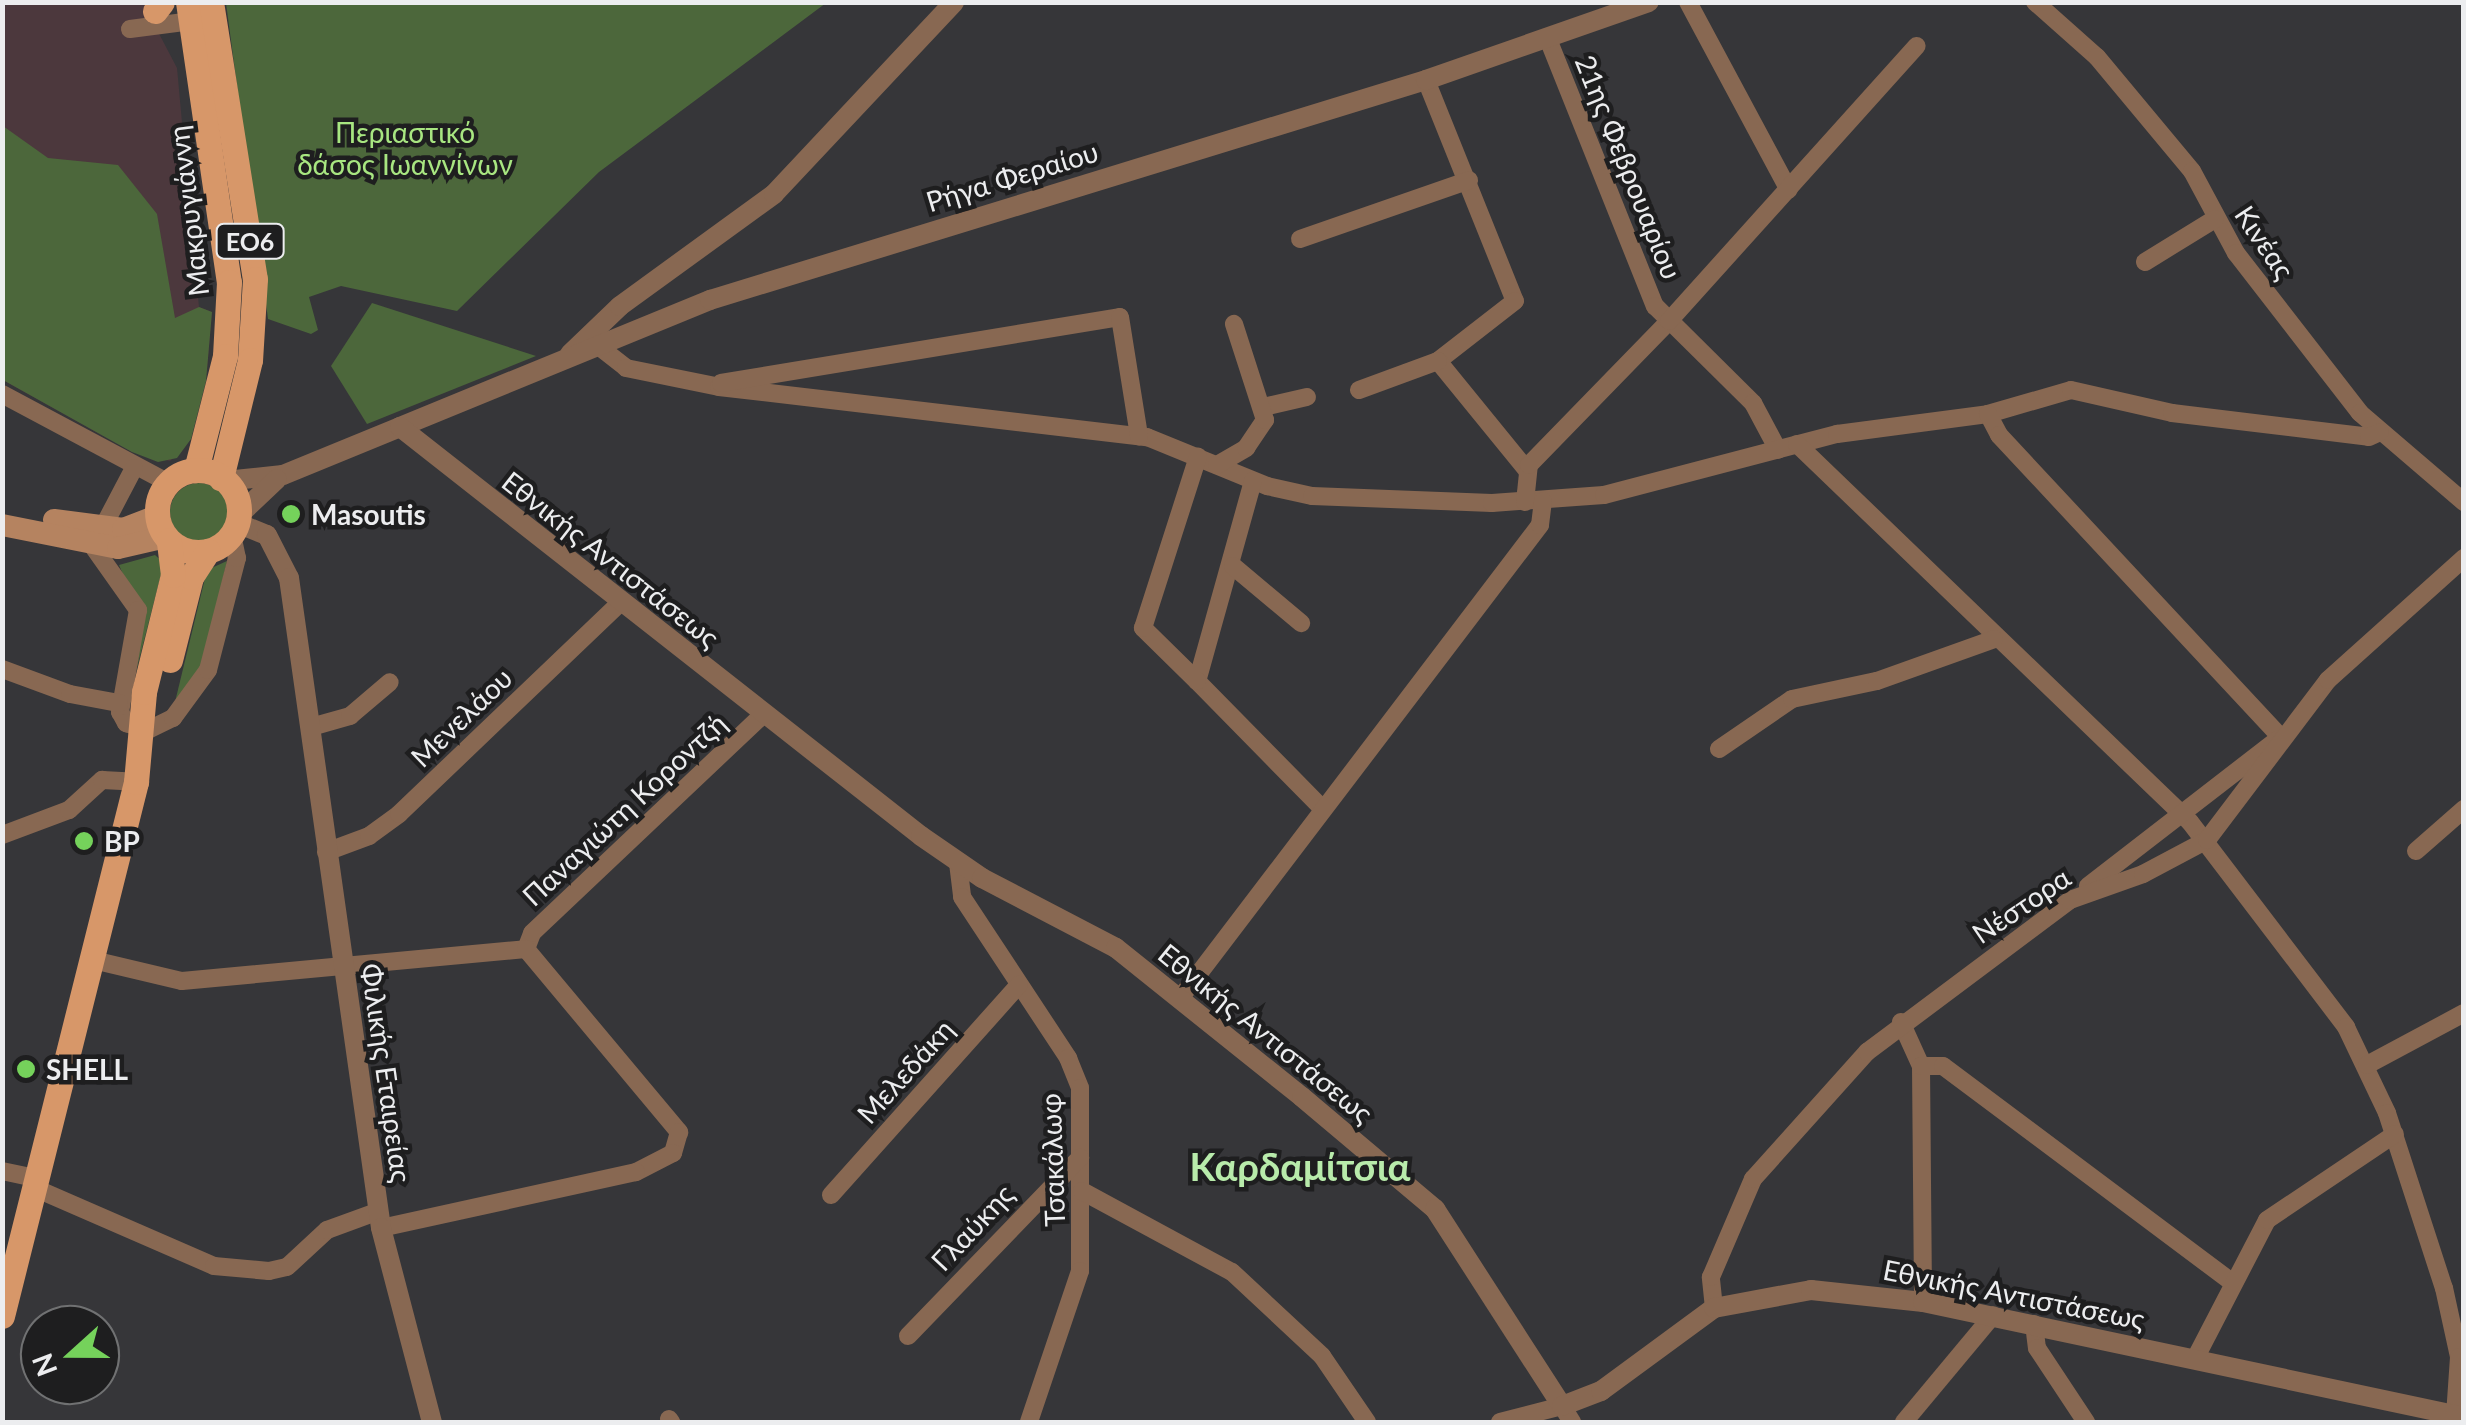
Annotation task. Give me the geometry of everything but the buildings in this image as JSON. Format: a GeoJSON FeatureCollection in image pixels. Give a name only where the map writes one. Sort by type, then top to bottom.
{"type":"FeatureCollection","features":[{"type":"Feature","properties":{"kind":"main road","name":"Μακρυγιάννη"},"geometry":{"type":"LineString","coordinates":[[197,9],[229,282],[214,476]]}},
{"type":"Feature","properties":{"kind":"main road"},"geometry":{"type":"LineString","coordinates":[[2,1316],[136,782],[144,730],[144,692],[173,575],[164,531],[169,483],[214,476],[236,524],[208,551],[191,577],[160,697],[144,730]]}},
{"type":"Feature","properties":{"kind":"main road"},"geometry":{"type":"LineString","coordinates":[[2,514],[97,537]]}},
{"type":"Feature","properties":{"kind":"main road"},"geometry":{"type":"LineString","coordinates":[[2,525],[97,537],[164,531],[186,550],[208,551]]}},
{"type":"Feature","properties":{"kind":"street"},"geometry":{"type":"LineString","coordinates":[[562,361],[620,306],[774,194],[954,2]]}},
{"type":"Feature","properties":{"kind":"street","name":"Ρήγα Φεραίου"},"geometry":{"type":"LineString","coordinates":[[400,427],[597,345],[842,256],[1426,80],[1649,2]]}},
{"type":"Feature","properties":{"kind":"street"},"geometry":{"type":"LineString","coordinates":[[1688,2],[1789,190]]}},
{"type":"Feature","properties":{"kind":"street","name":"Κινέας"},"geometry":{"type":"LineString","coordinates":[[2035,2],[2097,58],[2192,172],[2215,219],[2260,287],[2380,432],[2464,502]]}},
{"type":"Feature","properties":{"kind":"street"},"geometry":{"type":"LineString","coordinates":[[158,7],[197,9],[129,24],[158,7]]}},
{"type":"Feature","properties":{"kind":"street","name":"21ης Φεβρουαρίου"},"geometry":{"type":"LineString","coordinates":[[1548,39],[1654,306],[1752,403],[1778,450]]}},
{"type":"Feature","properties":{"kind":"street"},"geometry":{"type":"LineString","coordinates":[[1526,469],[1669,322],[1918,46]]}},
{"type":"Feature","properties":{"kind":"street"},"geometry":{"type":"LineString","coordinates":[[1359,390],[1438,361],[1515,301],[1426,80]]}},
{"type":"Feature","properties":{"kind":"street"},"geometry":{"type":"LineString","coordinates":[[1300,239],[1468,180]]}},
{"type":"Feature","properties":{"kind":"street"},"geometry":{"type":"LineString","coordinates":[[2146,262],[2215,219]]}},
{"type":"Feature","properties":{"kind":"street"},"geometry":{"type":"LineString","coordinates":[[719,387],[729,380],[1120,317],[1139,436]]}},
{"type":"Feature","properties":{"kind":"street"},"geometry":{"type":"LineString","coordinates":[[1217,465],[1250,444],[1263,426],[1263,407],[1234,324]]}},
{"type":"Feature","properties":{"kind":"street"},"geometry":{"type":"LineString","coordinates":[[597,345],[626,368],[719,387],[1139,436],[1254,481],[1312,496],[1534,502],[1653,486],[1876,426],[1988,414],[2048,394],[2093,391],[2172,413],[2369,437],[2380,432]]}},
{"type":"Feature","properties":{"kind":"street"},"geometry":{"type":"LineString","coordinates":[[1180,997],[1540,524],[1526,469],[1438,361]]}},
{"type":"Feature","properties":{"kind":"street"},"geometry":{"type":"LineString","coordinates":[[2,394],[134,468],[169,483]]}},
{"type":"Feature","properties":{"kind":"street"},"geometry":{"type":"LineString","coordinates":[[1263,407],[1307,397]]}},
{"type":"Feature","properties":{"kind":"street"},"geometry":{"type":"LineString","coordinates":[[1988,414],[1999,435],[2279,738],[2070,900]]}},
{"type":"Feature","properties":{"kind":"street"},"geometry":{"type":"LineString","coordinates":[[214,476],[282,475],[400,427]]}},
{"type":"Feature","properties":{"kind":"street","name":"Εθνικής Αντιστάσεως"},"geometry":{"type":"LineString","coordinates":[[400,427],[958,863],[1095,935],[1180,997],[1435,1208],[1567,1414],[1714,1308],[1800,1290],[1923,1302],[1993,1315],[2459,1416]]}},
{"type":"Feature","properties":{"kind":"street"},"geometry":{"type":"LineString","coordinates":[[1798,444],[1994,640],[2207,840],[2367,1065],[2394,1134],[2455,1330],[2459,1416]]}},
{"type":"Feature","properties":{"kind":"street"},"geometry":{"type":"LineString","coordinates":[[1198,458],[1142,628],[1321,807]]}},
{"type":"Feature","properties":{"kind":"street"},"geometry":{"type":"LineString","coordinates":[[134,468],[97,537],[138,610],[120,703],[122,719],[144,730],[168,722],[208,670],[238,558],[236,524],[282,475]]}},
{"type":"Feature","properties":{"kind":"street"},"geometry":{"type":"LineString","coordinates":[[1197,680],[1233,566],[1254,481]]}},
{"type":"Feature","properties":{"kind":"street","name":"Φιλικής Εταιρείας"},"geometry":{"type":"LineString","coordinates":[[236,524],[260,530],[282,559],[307,696],[380,1219],[432,1422]]}},
{"type":"Feature","properties":{"kind":"street","name":"Νέστορα"},"geometry":{"type":"LineString","coordinates":[[1714,1308],[1711,1277],[1756,1175],[1820,1100],[1902,1022],[2070,900],[2143,874],[2207,840],[2262,772],[2279,738],[2328,680],[2464,558]]}},
{"type":"Feature","properties":{"kind":"street"},"geometry":{"type":"LineString","coordinates":[[1233,566],[1300,623]]}},
{"type":"Feature","properties":{"kind":"street","name":"Μενελάου"},"geometry":{"type":"LineString","coordinates":[[326,852],[369,836],[399,814],[622,602]]}},
{"type":"Feature","properties":{"kind":"street"},"geometry":{"type":"LineString","coordinates":[[1719,749],[1797,698],[1877,681],[1994,640]]}},
{"type":"Feature","properties":{"kind":"street"},"geometry":{"type":"LineString","coordinates":[[2,669],[70,694],[120,703]]}},
{"type":"Feature","properties":{"kind":"street"},"geometry":{"type":"LineString","coordinates":[[310,727],[350,716],[390,682]]}},
{"type":"Feature","properties":{"kind":"street","name":"Παναγιώτη Κοροντζή"},"geometry":{"type":"LineString","coordinates":[[526,948],[532,934],[765,713]]}},
{"type":"Feature","properties":{"kind":"street"},"geometry":{"type":"LineString","coordinates":[[2,835],[69,810],[102,780],[136,782]]}},
{"type":"Feature","properties":{"kind":"street"},"geometry":{"type":"LineString","coordinates":[[2416,851],[2464,809]]}},
{"type":"Feature","properties":{"kind":"street","name":"Τσακάλωφ"},"geometry":{"type":"LineString","coordinates":[[958,863],[962,897],[1075,1074],[1082,1191],[1079,1275],[1029,1422]]}},
{"type":"Feature","properties":{"kind":"street"},"geometry":{"type":"LineString","coordinates":[[2,1171],[214,1266],[269,1271],[296,1261],[327,1230],[614,1178],[650,1166],[680,1144],[668,1113],[526,948],[182,981],[93,960]]}},
{"type":"Feature","properties":{"kind":"street","name":"Μελεδάκη"},"geometry":{"type":"LineString","coordinates":[[832,1194],[1019,985]]}},
{"type":"Feature","properties":{"kind":"street"},"geometry":{"type":"LineString","coordinates":[[2367,1065],[2464,1014]]}},
{"type":"Feature","properties":{"kind":"street"},"geometry":{"type":"LineString","coordinates":[[1902,1022],[1921,1066],[1923,1302]]}},
{"type":"Feature","properties":{"kind":"street"},"geometry":{"type":"LineString","coordinates":[[1921,1066],[1944,1066],[2230,1281]]}},
{"type":"Feature","properties":{"kind":"street"},"geometry":{"type":"LineString","coordinates":[[2196,1356],[2230,1281],[2273,1212],[2394,1134]]}},
{"type":"Feature","properties":{"kind":"street","name":"Γλαύκης"},"geometry":{"type":"LineString","coordinates":[[908,1336],[1080,1158]]}},
{"type":"Feature","properties":{"kind":"street"},"geometry":{"type":"LineString","coordinates":[[1082,1191],[1232,1272],[1322,1356],[1368,1422]]}},
{"type":"Feature","properties":{"kind":"street"},"geometry":{"type":"LineString","coordinates":[[1904,1422],[1993,1315]]}},
{"type":"Feature","properties":{"kind":"street"},"geometry":{"type":"LineString","coordinates":[[2034,1324],[2037,1348],[2086,1422]]}},
{"type":"Feature","properties":{"kind":"street"},"geometry":{"type":"LineString","coordinates":[[1500,1422],[1567,1414]]}},
{"type":"Feature","properties":{"kind":"shaded area"},"geometry":{"type":"Polygon","coordinates":[[[3,3],[143,3],[177,68],[199,307],[212,312],[206,381],[191,439],[170,461],[132,452],[3,380],[3,3]]]}},
{"type":"Feature","properties":{"kind":"green space","name":"Περιαστικό δάσος Ιωαννίνων"},"geometry":{"type":"Polygon","coordinates":[[[226,3],[826,3],[599,172],[457,311],[341,286],[309,297],[318,330],[311,334],[268,319],[226,3]]]}},
{"type":"Feature","properties":{"kind":"green space"},"geometry":{"type":"Polygon","coordinates":[[[3,126],[48,158],[118,165],[157,214],[175,318],[199,307],[212,312],[206,381],[191,439],[177,458],[158,462],[132,452],[3,380],[3,126]]]}},
{"type":"Feature","properties":{"kind":"green space"},"geometry":{"type":"Polygon","coordinates":[[[372,303],[536,356],[367,424],[331,366],[372,303]]]}},
{"type":"Feature","properties":{"kind":"green space"},"geometry":{"type":"Polygon","coordinates":[[[199,483],[220,491],[228,512],[220,533],[199,541],[178,533],[170,512],[178,491],[199,483]]]}},
{"type":"Feature","properties":{"kind":"green space"},"geometry":{"type":"Polygon","coordinates":[[[155,555],[164,563],[130,695],[143,621],[119,565],[155,555]]]}},
{"type":"Feature","properties":{"kind":"green space"},"geometry":{"type":"Polygon","coordinates":[[[227,561],[202,668],[175,702],[207,570],[227,561]]]}},
{"type":"Feature","properties":{"kind":"place","name":"Masoutis"},"geometry":{"type":"Point","coordinates":[291,514]}},
{"type":"Feature","properties":{"kind":"place","name":"BP"},"geometry":{"type":"Point","coordinates":[84,841]}},
{"type":"Feature","properties":{"kind":"place","name":"SHELL"},"geometry":{"type":"Point","coordinates":[26,1069]}},
{"type":"Feature","properties":{"kind":"district","name":"Καρδαμίτσια"},"geometry":{"type":"Point","coordinates":[1300,1167]}}]}
